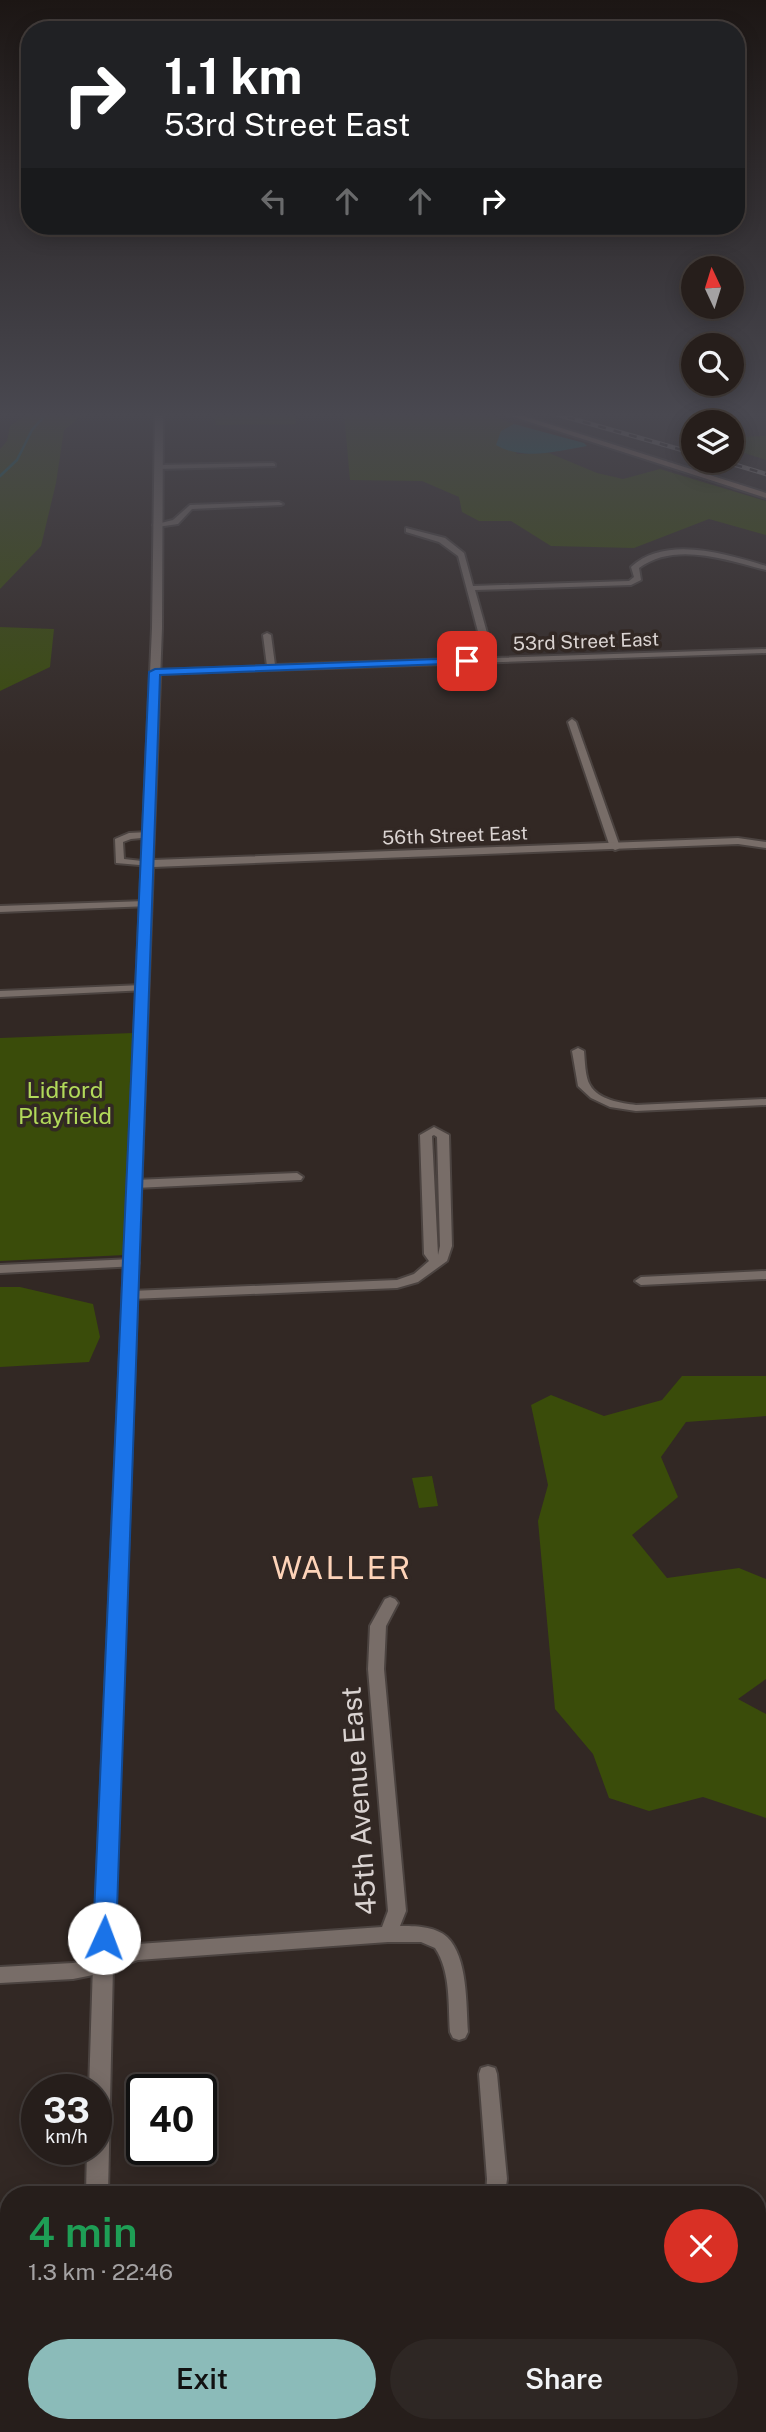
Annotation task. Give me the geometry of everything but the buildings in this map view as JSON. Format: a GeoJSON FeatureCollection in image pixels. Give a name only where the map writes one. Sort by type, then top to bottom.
{"type":"FeatureCollection","features":[{"type":"Feature","properties":{"kind":"street"},"geometry":{"type":"LineString","coordinates":[[96,2186],[148,864],[157,526]]}},
{"type":"Feature","properties":{"kind":"street"},"geometry":{"type":"LineString","coordinates":[[409,530],[433,536],[452,547],[462,559],[490,660]]}},
{"type":"Feature","properties":{"kind":"street"},"geometry":{"type":"LineString","coordinates":[[471,588],[631,583],[638,578],[635,567],[642,561],[675,553],[715,556],[766,569]]}},
{"type":"Feature","properties":{"kind":"street"},"geometry":{"type":"LineString","coordinates":[[267,635],[271,668]]}},
{"type":"Feature","properties":{"kind":"street","name":"53rd Street East"},"geometry":{"type":"LineString","coordinates":[[155,672],[766,650]]}},
{"type":"Feature","properties":{"kind":"street"},"geometry":{"type":"LineString","coordinates":[[572,722],[615,847]]}},
{"type":"Feature","properties":{"kind":"street"},"geometry":{"type":"LineString","coordinates":[[148,864],[119,861],[118,841],[129,836],[149,835]]}},
{"type":"Feature","properties":{"kind":"street","name":"56th Street East"},"geometry":{"type":"LineString","coordinates":[[148,864],[738,841],[764,844]]}},
{"type":"Feature","properties":{"kind":"street"},"geometry":{"type":"LineString","coordinates":[[0,909],[146,904]]}},
{"type":"Feature","properties":{"kind":"street"},"geometry":{"type":"LineString","coordinates":[[0,994],[143,988]]}},
{"type":"Feature","properties":{"kind":"street"},"geometry":{"type":"LineString","coordinates":[[578,1051],[585,1088],[614,1105],[636,1108],[766,1102]]}},
{"type":"Feature","properties":{"kind":"street"},"geometry":{"type":"LineString","coordinates":[[131,1295],[397,1284],[419,1277],[443,1258],[446,1237],[443,1135],[434,1130],[428,1131],[426,1135],[430,1254],[436,1261]]}},
{"type":"Feature","properties":{"kind":"street"},"geometry":{"type":"LineString","coordinates":[[135,1184],[297,1178]]}},
{"type":"Feature","properties":{"kind":"street"},"geometry":{"type":"LineString","coordinates":[[0,1269],[133,1263]]}},
{"type":"Feature","properties":{"kind":"street"},"geometry":{"type":"LineString","coordinates":[[641,1281],[766,1275]]}},
{"type":"Feature","properties":{"kind":"street","name":"45th Avenue East"},"geometry":{"type":"LineString","coordinates":[[390,1603],[378,1626],[376,1645],[397,1911],[388,1934],[432,1937],[446,1946],[451,1959],[459,2032]]}},
{"type":"Feature","properties":{"kind":"street"},"geometry":{"type":"LineString","coordinates":[[0,1975],[73,1971],[150,1951],[388,1934]]}},
{"type":"Feature","properties":{"kind":"street"},"geometry":{"type":"LineString","coordinates":[[488,2074],[497,2186]]}},
{"type":"Feature","properties":{"kind":"green space"},"geometry":{"type":"Polygon","coordinates":[[[0,526],[46,526],[41,546],[0,589],[0,526]]]}},
{"type":"Feature","properties":{"kind":"green space"},"geometry":{"type":"Polygon","coordinates":[[[520,526],[690,526],[634,548],[551,546],[520,526]]]}},
{"type":"Feature","properties":{"kind":"green space"},"geometry":{"type":"Polygon","coordinates":[[[736,526],[766,526],[766,535],[736,526]]]}},
{"type":"Feature","properties":{"kind":"green space"},"geometry":{"type":"Polygon","coordinates":[[[0,627],[54,629],[50,667],[0,691],[0,627]]]}},
{"type":"Feature","properties":{"kind":"green space","name":"Lidford Playfield"},"geometry":{"type":"Polygon","coordinates":[[[133,1033],[125,1255],[0,1261],[0,1038],[133,1033]]]}},
{"type":"Feature","properties":{"kind":"green space"},"geometry":{"type":"Polygon","coordinates":[[[0,1287],[20,1287],[93,1304],[100,1337],[89,1362],[0,1367],[0,1287]]]}},
{"type":"Feature","properties":{"kind":"green space"},"geometry":{"type":"Polygon","coordinates":[[[682,1376],[766,1376],[766,1416],[686,1422],[661,1457],[678,1497],[632,1535],[667,1578],[739,1568],[766,1579],[766,1679],[738,1699],[766,1714],[766,1818],[703,1797],[649,1811],[609,1798],[593,1754],[555,1709],[538,1521],[548,1485],[531,1405],[551,1395],[604,1416],[662,1400],[682,1376]]]}},
{"type":"Feature","properties":{"kind":"green space"},"geometry":{"type":"Polygon","coordinates":[[[432,1476],[438,1506],[419,1508],[412,1478],[432,1476]]]}},
{"type":"Feature","properties":{"kind":"district","name":"WALLER"},"geometry":{"type":"Point","coordinates":[342,1567]}},
{"type":"Feature","properties":{"kind":"route"},"geometry":{"type":"LineString","coordinates":[[104,1938],[155,672],[467,661]]}}]}
